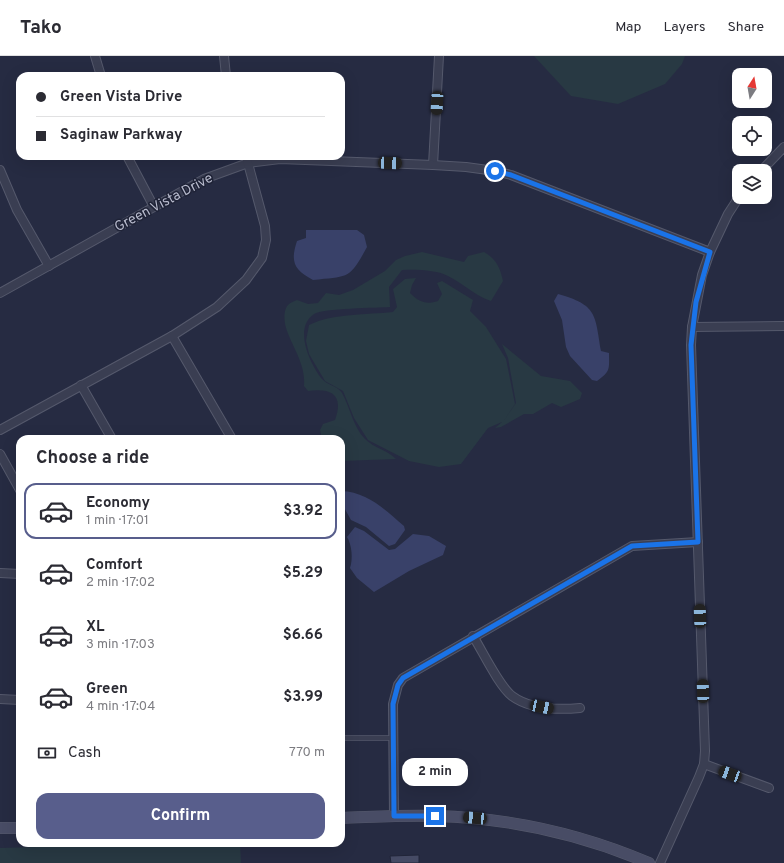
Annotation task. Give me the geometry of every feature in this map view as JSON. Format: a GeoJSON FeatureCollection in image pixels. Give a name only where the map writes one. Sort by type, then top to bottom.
{"type":"FeatureCollection","features":[{"type":"Feature","properties":{"kind":"street"},"geometry":{"type":"LineString","coordinates":[[95,56],[100,72]]}},
{"type":"Feature","properties":{"kind":"street"},"geometry":{"type":"LineString","coordinates":[[224,56],[226,72]]}},
{"type":"Feature","properties":{"kind":"street"},"geometry":{"type":"LineString","coordinates":[[433,165],[439,56]]}},
{"type":"Feature","properties":{"kind":"street"},"geometry":{"type":"LineString","coordinates":[[768,164],[784,147]]}},
{"type":"Feature","properties":{"kind":"street"},"geometry":{"type":"LineString","coordinates":[[129,160],[154,207]]}},
{"type":"Feature","properties":{"kind":"street"},"geometry":{"type":"LineString","coordinates":[[0,430],[172,336],[217,307],[233,294],[262,258],[265,248],[265,226],[247,160]]}},
{"type":"Feature","properties":{"kind":"street","name":"Green Vista Drive"},"geometry":{"type":"LineString","coordinates":[[0,292],[204,179],[247,160]]}},
{"type":"Feature","properties":{"kind":"street","name":"Green Vista Drive"},"geometry":{"type":"LineString","coordinates":[[306,160],[433,165],[474,168],[511,175],[710,252]]}},
{"type":"Feature","properties":{"kind":"street"},"geometry":{"type":"LineString","coordinates":[[0,170],[17,210],[49,266]]}},
{"type":"Feature","properties":{"kind":"street"},"geometry":{"type":"LineString","coordinates":[[660,863],[704,764],[698,542],[692,414],[692,327],[702,275],[710,252],[728,214],[734,204]]}},
{"type":"Feature","properties":{"kind":"street"},"geometry":{"type":"LineString","coordinates":[[692,327],[784,326]]}},
{"type":"Feature","properties":{"kind":"street"},"geometry":{"type":"LineString","coordinates":[[172,336],[230,435]]}},
{"type":"Feature","properties":{"kind":"street"},"geometry":{"type":"LineString","coordinates":[[81,385],[110,435]]}},
{"type":"Feature","properties":{"kind":"street"},"geometry":{"type":"LineString","coordinates":[[0,454],[16,483]]}},
{"type":"Feature","properties":{"kind":"street"},"geometry":{"type":"LineString","coordinates":[[394,816],[393,704],[398,685],[403,678],[473,636],[632,546],[698,542]]}},
{"type":"Feature","properties":{"kind":"street"},"geometry":{"type":"LineString","coordinates":[[0,574],[16,574]]}},
{"type":"Feature","properties":{"kind":"street"},"geometry":{"type":"LineString","coordinates":[[473,636],[504,687],[512,696],[529,704],[556,710],[580,708]]}},
{"type":"Feature","properties":{"kind":"street"},"geometry":{"type":"LineString","coordinates":[[0,699],[16,700]]}},
{"type":"Feature","properties":{"kind":"street"},"geometry":{"type":"LineString","coordinates":[[704,764],[768,788]]}},
{"type":"Feature","properties":{"kind":"street"},"geometry":{"type":"LineString","coordinates":[[345,818],[394,816],[461,817],[517,823],[552,830],[588,840],[649,863]]}},
{"type":"Feature","properties":{"kind":"street"},"geometry":{"type":"LineString","coordinates":[[0,828],[16,828]]}},
{"type":"Feature","properties":{"kind":"lane"},"geometry":{"type":"LineString","coordinates":[[345,738],[393,738]]}},
{"type":"Feature","properties":{"kind":"shaded area"},"geometry":{"type":"Polygon","coordinates":[[[534,56],[685,56],[682,64],[665,84],[618,104],[571,96],[534,56]]]}},
{"type":"Feature","properties":{"kind":"shaded area"},"geometry":{"type":"Polygon","coordinates":[[[422,252],[464,262],[468,256],[484,252],[497,264],[503,281],[491,301],[485,299],[444,274],[426,270],[402,270],[389,287],[390,307],[319,312],[314,314],[308,320],[304,337],[309,356],[317,372],[324,381],[342,393],[357,429],[365,439],[372,445],[389,453],[396,459],[345,461],[345,435],[321,435],[320,430],[323,424],[335,420],[338,404],[337,399],[329,392],[316,390],[308,391],[304,386],[303,370],[285,325],[284,315],[287,306],[290,303],[297,300],[308,304],[318,303],[326,293],[339,295],[353,290],[385,271],[396,260],[422,252]]]}},
{"type":"Feature","properties":{"kind":"shaded area"},"geometry":{"type":"Polygon","coordinates":[[[416,278],[410,293],[416,299],[423,302],[430,303],[438,301],[442,294],[437,283],[442,281],[473,300],[470,311],[486,327],[506,359],[515,404],[503,422],[516,403],[508,358],[502,344],[541,376],[570,381],[582,393],[580,399],[561,407],[552,403],[533,414],[524,414],[501,427],[495,428],[502,422],[488,428],[461,464],[439,467],[409,461],[368,440],[354,418],[343,391],[325,381],[309,354],[306,341],[309,325],[339,316],[393,312],[397,307],[393,289],[405,279],[416,278]]]}},
{"type":"Feature","properties":{"kind":"shaded area"},"geometry":{"type":"Polygon","coordinates":[[[240,847],[241,863],[0,863],[0,848],[240,847]]]}},
{"type":"Feature","properties":{"kind":"water"},"geometry":{"type":"Polygon","coordinates":[[[306,230],[357,230],[364,235],[367,247],[356,266],[347,274],[341,277],[313,280],[298,269],[294,260],[297,241],[306,238],[306,230]]]}},
{"type":"Feature","properties":{"kind":"water"},"geometry":{"type":"Polygon","coordinates":[[[558,294],[580,302],[592,313],[597,328],[601,351],[609,353],[607,372],[597,381],[592,380],[570,356],[566,347],[562,320],[554,301],[558,294]]]}},
{"type":"Feature","properties":{"kind":"water"},"geometry":{"type":"Polygon","coordinates":[[[345,491],[360,495],[376,503],[404,526],[405,530],[395,544],[389,546],[366,527],[351,520],[345,509],[345,491]]]}},
{"type":"Feature","properties":{"kind":"water"},"geometry":{"type":"Polygon","coordinates":[[[355,527],[364,531],[389,550],[395,549],[413,534],[429,536],[446,546],[443,555],[409,571],[374,592],[357,578],[350,568],[352,552],[347,537],[355,527]]]}},
{"type":"Feature","properties":{"kind":"building"},"geometry":{"type":"Polygon","coordinates":[[[419,855],[419,863],[391,863],[390,856],[419,855]]]}},
{"type":"Feature","properties":{"kind":"route"},"geometry":{"type":"LineString","coordinates":[[435,816],[394,816],[393,704],[398,685],[403,678],[632,546],[698,542],[692,414],[691,345],[696,302],[702,275],[710,252],[511,175],[495,171]]}}]}
